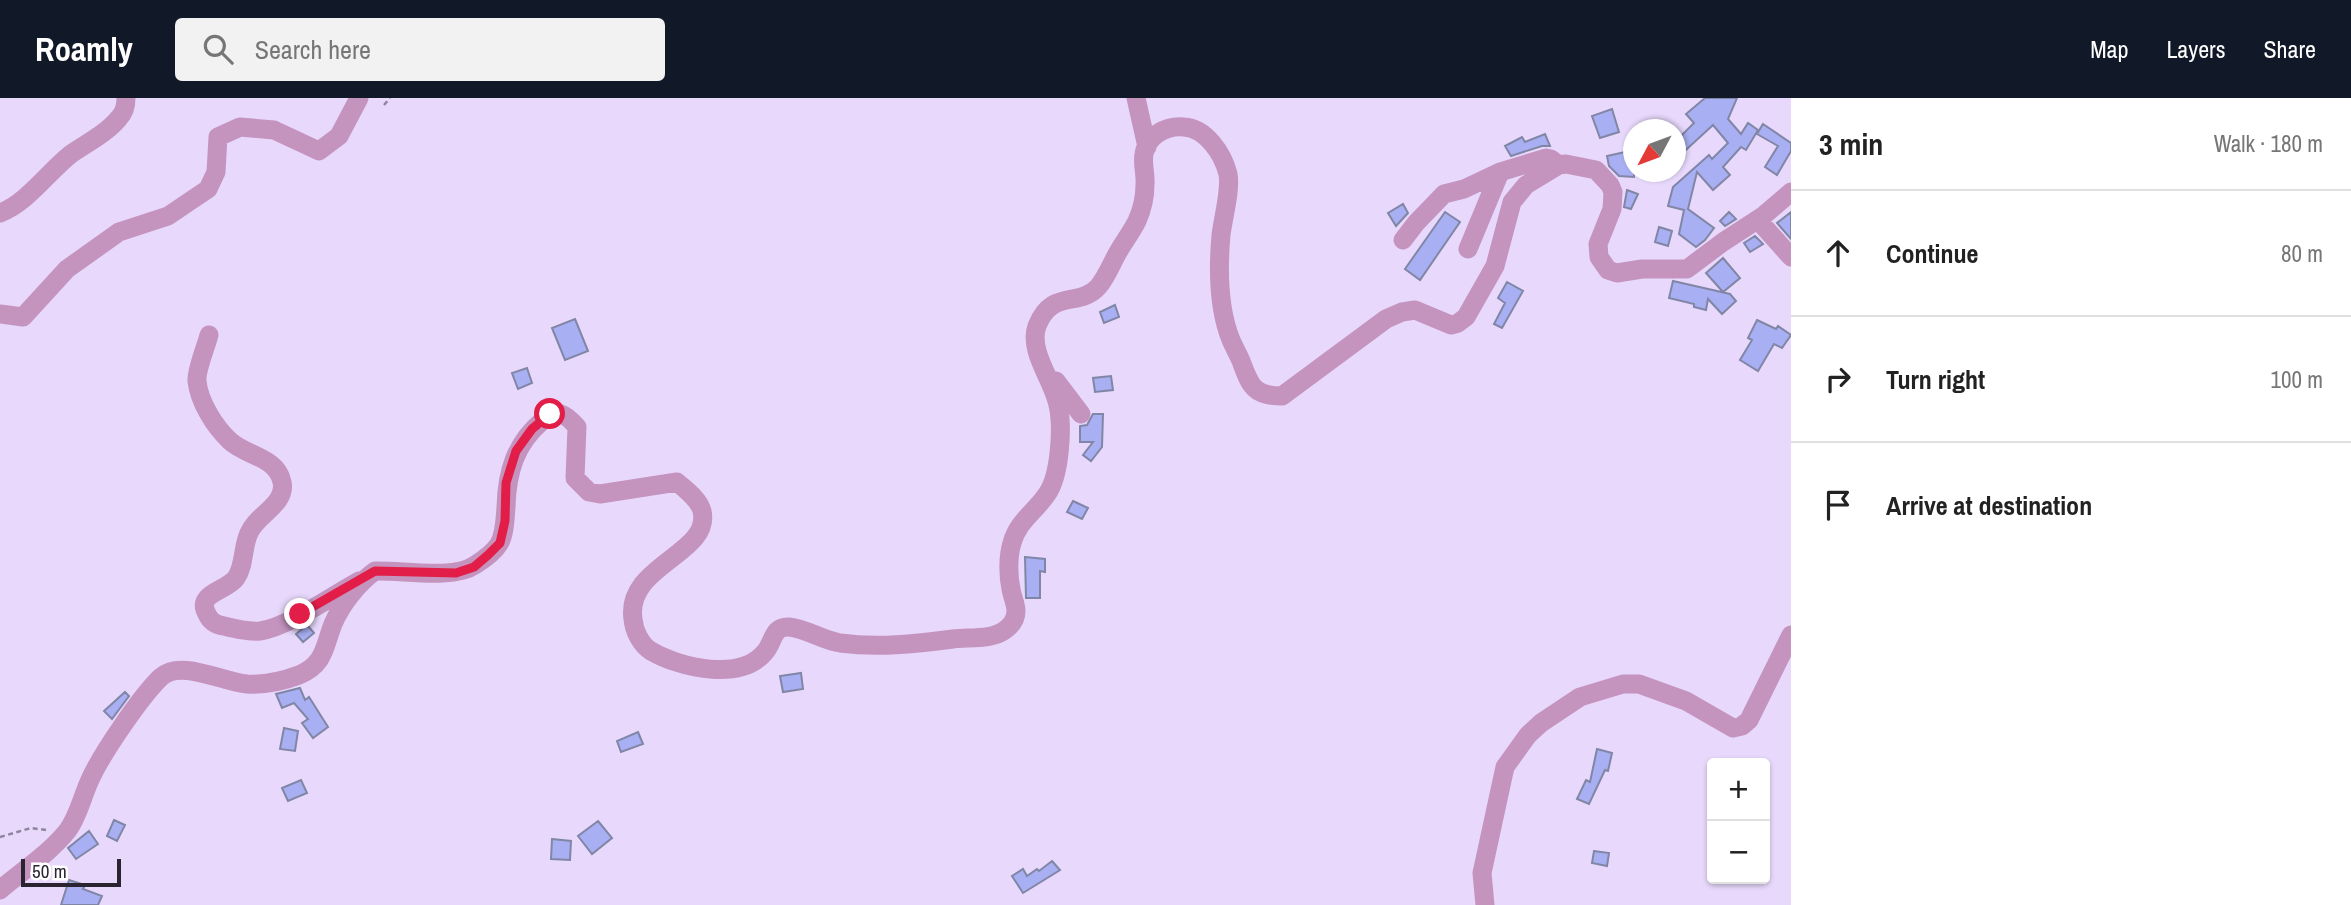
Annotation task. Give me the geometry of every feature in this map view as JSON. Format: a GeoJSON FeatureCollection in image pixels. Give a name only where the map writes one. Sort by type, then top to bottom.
{"type":"FeatureCollection","features":[{"type":"Feature","properties":{"kind":"street"},"geometry":{"type":"LineString","coordinates":[[0,213],[21,202],[69,156],[121,117],[127,98]]}},
{"type":"Feature","properties":{"kind":"street"},"geometry":{"type":"LineString","coordinates":[[0,314],[23,317],[67,269],[119,232],[167,216],[208,188],[216,172],[218,137],[240,127],[274,130],[319,150],[339,136],[359,98]]}},
{"type":"Feature","properties":{"kind":"street"},"geometry":{"type":"LineString","coordinates":[[1136,98],[1147,147]]}},
{"type":"Feature","properties":{"kind":"street"},"geometry":{"type":"LineString","coordinates":[[209,335],[197,380],[205,408],[230,441],[270,463],[282,480],[283,489],[279,499],[256,521],[249,532],[238,575],[226,587],[210,594],[205,602],[209,618],[218,625],[245,631],[270,629],[285,624],[375,571],[456,573],[474,567],[500,543],[505,521],[506,483],[516,451],[532,429],[556,412],[577,427],[575,478],[589,492],[600,494],[677,482],[693,496],[702,510],[701,528],[693,541],[647,577],[636,594],[632,612],[634,629],[648,650],[709,670],[735,670],[765,653],[776,630],[782,627],[805,631],[835,642],[880,646],[914,645],[1000,634],[1013,623],[1016,611],[1010,586],[1010,548],[1018,527],[1051,489],[1060,425],[1058,405],[1035,342],[1037,327],[1053,304],[1062,299],[1085,296],[1098,287],[1138,220],[1145,184],[1144,153],[1150,139],[1162,130],[1180,126],[1195,129],[1210,140],[1219,155],[1228,176],[1219,277],[1230,337],[1248,382],[1258,392],[1278,397],[1300,385],[1386,319],[1402,312],[1415,310],[1451,324],[1466,317],[1495,266],[1512,202],[1526,185],[1559,165],[1596,170],[1610,185],[1613,192],[1612,209],[1598,244],[1599,257],[1608,270],[1617,273],[1642,269],[1687,269],[1758,220],[1791,193]]}},
{"type":"Feature","properties":{"kind":"street"},"geometry":{"type":"LineString","coordinates":[[1403,240],[1444,194],[1464,189],[1500,172],[1546,158],[1559,165]]}},
{"type":"Feature","properties":{"kind":"street"},"geometry":{"type":"LineString","coordinates":[[1468,249],[1500,172]]}},
{"type":"Feature","properties":{"kind":"street"},"geometry":{"type":"LineString","coordinates":[[1758,220],[1791,257]]}},
{"type":"Feature","properties":{"kind":"street"},"geometry":{"type":"LineString","coordinates":[[1045,369],[1081,414]]}},
{"type":"Feature","properties":{"kind":"street"},"geometry":{"type":"LineString","coordinates":[[0,890],[66,832],[75,819],[90,779],[131,715],[160,678],[171,670],[181,670],[248,684],[275,682],[302,674],[316,665],[323,656],[334,622],[365,577]]}},
{"type":"Feature","properties":{"kind":"street"},"geometry":{"type":"LineString","coordinates":[[1485,905],[1482,873],[1505,767],[1528,735],[1580,697],[1623,684],[1639,684],[1686,701],[1733,728],[1742,726],[1749,720],[1791,635]]}},
{"type":"Feature","properties":{"kind":"path"},"geometry":{"type":"LineString","coordinates":[[384,105],[390,98]]}},
{"type":"Feature","properties":{"kind":"path"},"geometry":{"type":"LineString","coordinates":[[0,837],[31,828],[66,832]]}},
{"type":"Feature","properties":{"kind":"building"},"geometry":{"type":"Polygon","coordinates":[[[1705,98],[1737,98],[1728,119],[1741,134],[1748,123],[1758,130],[1746,150],[1741,147],[1723,167],[1730,175],[1713,190],[1697,172],[1688,209],[1714,228],[1696,247],[1679,234],[1684,210],[1668,206],[1673,187],[1679,182],[1686,182],[1686,175],[1709,155],[1712,159],[1728,143],[1713,125],[1686,150],[1686,131],[1694,123],[1686,114],[1705,98]]]}},
{"type":"Feature","properties":{"kind":"building"},"geometry":{"type":"Polygon","coordinates":[[[1612,109],[1619,132],[1600,138],[1592,116],[1612,109]]]}},
{"type":"Feature","properties":{"kind":"building"},"geometry":{"type":"Polygon","coordinates":[[[1763,124],[1791,143],[1791,151],[1777,175],[1765,167],[1778,146],[1757,134],[1763,124]]]}},
{"type":"Feature","properties":{"kind":"building"},"geometry":{"type":"Polygon","coordinates":[[[1545,134],[1550,146],[1511,156],[1505,146],[1522,137],[1525,142],[1545,134]]]}},
{"type":"Feature","properties":{"kind":"building"},"geometry":{"type":"Polygon","coordinates":[[[1623,152],[1623,176],[1619,176],[1609,166],[1607,156],[1623,152]]]}},
{"type":"Feature","properties":{"kind":"building"},"geometry":{"type":"Polygon","coordinates":[[[1627,190],[1638,194],[1631,209],[1624,207],[1627,190]]]}},
{"type":"Feature","properties":{"kind":"building"},"geometry":{"type":"Polygon","coordinates":[[[1403,204],[1408,213],[1396,226],[1388,213],[1403,204]]]}},
{"type":"Feature","properties":{"kind":"building"},"geometry":{"type":"Polygon","coordinates":[[[1445,212],[1460,222],[1420,280],[1405,269],[1445,212]]]}},
{"type":"Feature","properties":{"kind":"building"},"geometry":{"type":"Polygon","coordinates":[[[1729,212],[1736,219],[1725,226],[1720,221],[1729,212]]]}},
{"type":"Feature","properties":{"kind":"building"},"geometry":{"type":"Polygon","coordinates":[[[1791,212],[1791,239],[1777,223],[1791,212]]]}},
{"type":"Feature","properties":{"kind":"building"},"geometry":{"type":"Polygon","coordinates":[[[1659,227],[1672,231],[1668,246],[1655,242],[1659,227]]]}},
{"type":"Feature","properties":{"kind":"building"},"geometry":{"type":"Polygon","coordinates":[[[1755,236],[1763,244],[1750,252],[1744,243],[1755,236]]]}},
{"type":"Feature","properties":{"kind":"building"},"geometry":{"type":"Polygon","coordinates":[[[1723,258],[1740,278],[1723,292],[1706,273],[1723,258]]]}},
{"type":"Feature","properties":{"kind":"building"},"geometry":{"type":"Polygon","coordinates":[[[1673,281],[1730,294],[1736,301],[1722,314],[1708,299],[1706,310],[1694,307],[1694,304],[1669,298],[1673,281]]]}},
{"type":"Feature","properties":{"kind":"building"},"geometry":{"type":"Polygon","coordinates":[[[1507,282],[1523,291],[1502,328],[1494,324],[1505,303],[1498,298],[1507,282]]]}},
{"type":"Feature","properties":{"kind":"building"},"geometry":{"type":"Polygon","coordinates":[[[1115,305],[1119,317],[1104,323],[1100,312],[1115,305]]]}},
{"type":"Feature","properties":{"kind":"building"},"geometry":{"type":"Polygon","coordinates":[[[575,319],[588,351],[565,360],[552,328],[575,319]]]}},
{"type":"Feature","properties":{"kind":"building"},"geometry":{"type":"Polygon","coordinates":[[[1757,320],[1776,329],[1778,326],[1791,335],[1782,348],[1774,344],[1758,371],[1740,360],[1752,340],[1748,338],[1757,320]]]}},
{"type":"Feature","properties":{"kind":"building"},"geometry":{"type":"Polygon","coordinates":[[[527,368],[532,383],[518,389],[512,373],[527,368]]]}},
{"type":"Feature","properties":{"kind":"building"},"geometry":{"type":"Polygon","coordinates":[[[1111,376],[1113,390],[1095,392],[1093,378],[1111,376]]]}},
{"type":"Feature","properties":{"kind":"building"},"geometry":{"type":"Polygon","coordinates":[[[1093,414],[1103,414],[1102,447],[1091,461],[1083,455],[1093,442],[1080,442],[1080,426],[1087,425],[1093,414]]]}},
{"type":"Feature","properties":{"kind":"building"},"geometry":{"type":"Polygon","coordinates":[[[1073,501],[1088,508],[1082,519],[1067,512],[1073,501]]]}},
{"type":"Feature","properties":{"kind":"building"},"geometry":{"type":"Polygon","coordinates":[[[1025,557],[1045,559],[1045,572],[1040,571],[1040,598],[1026,598],[1025,557]]]}},
{"type":"Feature","properties":{"kind":"building"},"geometry":{"type":"Polygon","coordinates":[[[307,625],[314,633],[303,642],[296,634],[307,625]]]}},
{"type":"Feature","properties":{"kind":"building"},"geometry":{"type":"Polygon","coordinates":[[[801,673],[803,689],[783,692],[780,676],[801,673]]]}},
{"type":"Feature","properties":{"kind":"building"},"geometry":{"type":"Polygon","coordinates":[[[300,688],[305,700],[309,697],[328,727],[313,738],[302,723],[308,719],[294,703],[282,708],[276,694],[300,688]]]}},
{"type":"Feature","properties":{"kind":"building"},"geometry":{"type":"Polygon","coordinates":[[[125,692],[129,696],[112,719],[104,711],[125,692]]]}},
{"type":"Feature","properties":{"kind":"building"},"geometry":{"type":"Polygon","coordinates":[[[284,728],[298,731],[295,751],[280,749],[284,728]]]}},
{"type":"Feature","properties":{"kind":"building"},"geometry":{"type":"Polygon","coordinates":[[[638,732],[643,744],[621,752],[617,741],[638,732]]]}},
{"type":"Feature","properties":{"kind":"building"},"geometry":{"type":"Polygon","coordinates":[[[1597,749],[1612,753],[1608,771],[1605,770],[1589,804],[1577,799],[1586,780],[1590,782],[1597,749]]]}},
{"type":"Feature","properties":{"kind":"building"},"geometry":{"type":"Polygon","coordinates":[[[301,780],[307,793],[288,801],[282,788],[301,780]]]}},
{"type":"Feature","properties":{"kind":"building"},"geometry":{"type":"Polygon","coordinates":[[[114,820],[125,825],[117,841],[107,836],[114,820]]]}},
{"type":"Feature","properties":{"kind":"building"},"geometry":{"type":"Polygon","coordinates":[[[598,821],[612,838],[592,854],[578,836],[598,821]]]}},
{"type":"Feature","properties":{"kind":"building"},"geometry":{"type":"Polygon","coordinates":[[[89,831],[98,844],[76,859],[68,848],[89,831]]]}},
{"type":"Feature","properties":{"kind":"building"},"geometry":{"type":"Polygon","coordinates":[[[552,839],[571,841],[570,860],[551,859],[552,839]]]}},
{"type":"Feature","properties":{"kind":"building"},"geometry":{"type":"Polygon","coordinates":[[[1594,851],[1609,853],[1607,866],[1592,863],[1594,851]]]}},
{"type":"Feature","properties":{"kind":"building"},"geometry":{"type":"Polygon","coordinates":[[[1052,861],[1060,870],[1023,893],[1012,876],[1023,869],[1027,876],[1052,861]]]}},
{"type":"Feature","properties":{"kind":"building"},"geometry":{"type":"Polygon","coordinates":[[[69,880],[85,885],[83,889],[102,896],[98,905],[61,905],[69,880]]]}},
{"type":"Feature","properties":{"kind":"route"},"geometry":{"type":"LineString","coordinates":[[300,614],[375,571],[456,573],[474,567],[500,543],[505,521],[506,483],[516,451],[532,429],[550,414]]}}]}
